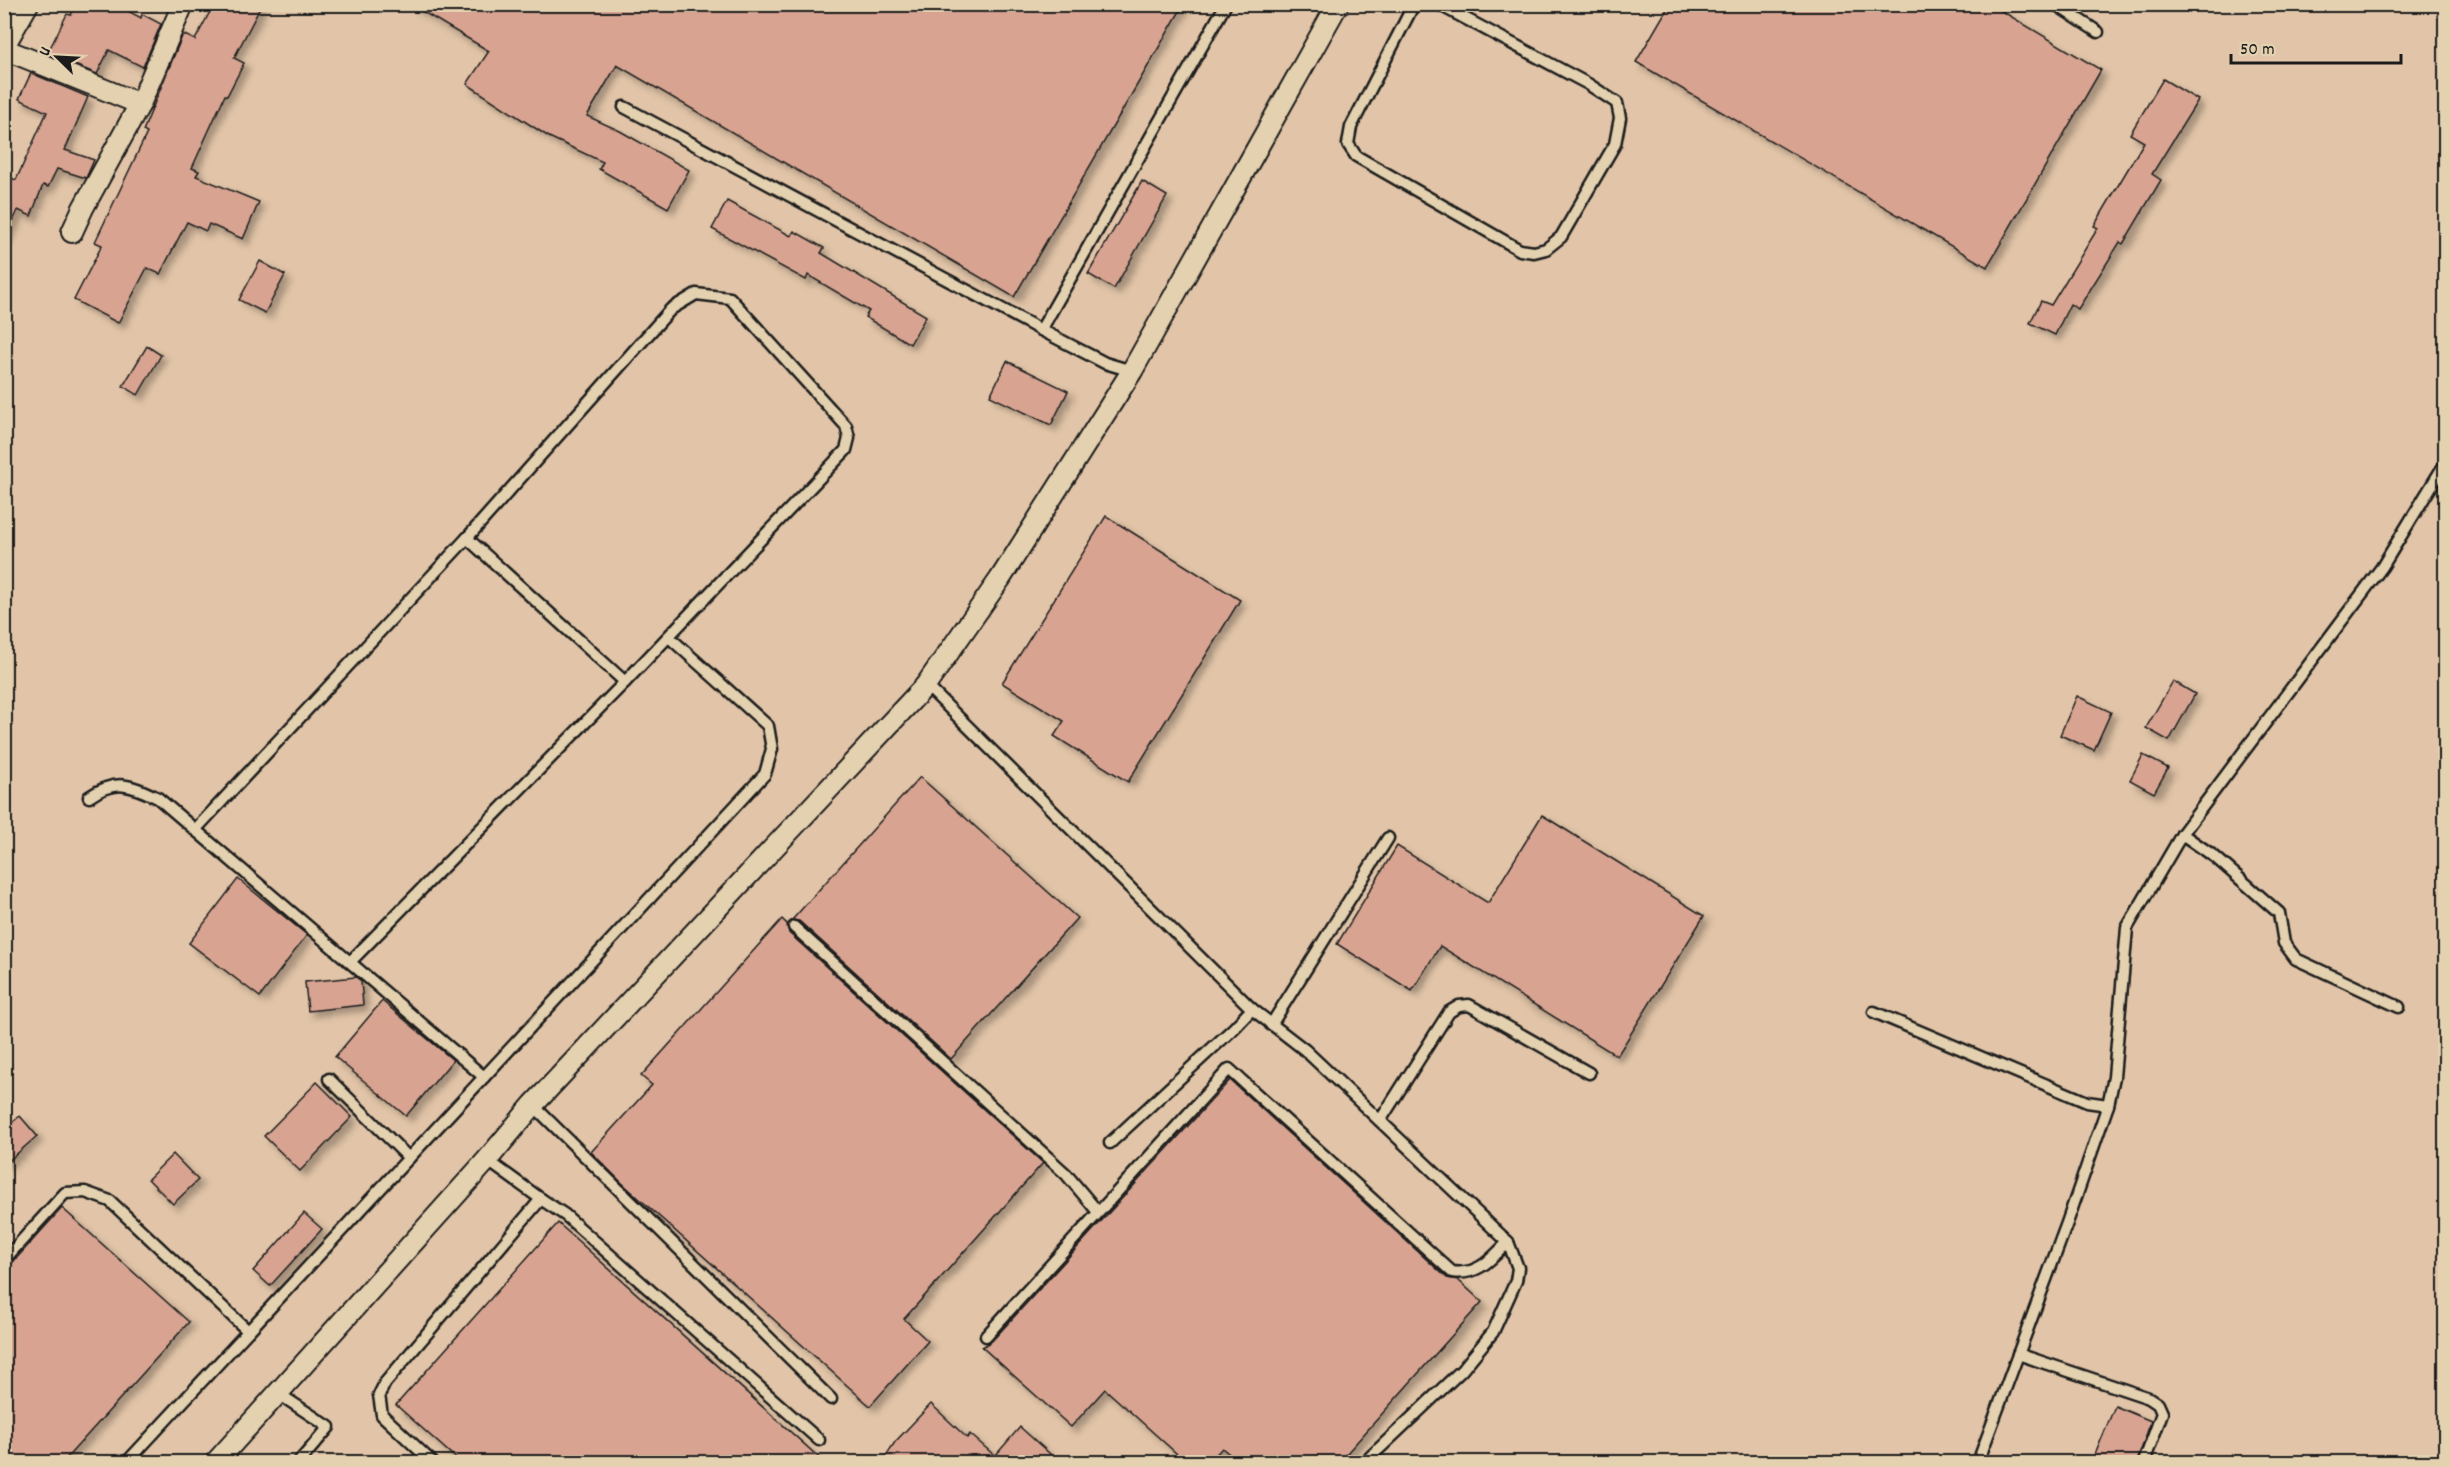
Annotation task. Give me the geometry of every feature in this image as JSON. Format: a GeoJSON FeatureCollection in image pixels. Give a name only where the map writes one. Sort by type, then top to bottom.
{"type":"FeatureCollection","features":[{"type":"Feature","properties":{"kind":"street"},"geometry":{"type":"LineString","coordinates":[[28,4],[4,48],[140,104]]}},
{"type":"Feature","properties":{"kind":"street"},"geometry":{"type":"LineString","coordinates":[[216,1462],[487,1160],[533,1105],[926,685],[1000,579],[1132,372],[1338,4]]}},
{"type":"Feature","properties":{"kind":"street"},"geometry":{"type":"LineString","coordinates":[[72,232],[140,104],[175,7]]}},
{"type":"Feature","properties":{"kind":"lane"},"geometry":{"type":"LineString","coordinates":[[1041,330],[1226,4]]}},
{"type":"Feature","properties":{"kind":"lane"},"geometry":{"type":"LineString","coordinates":[[1414,4],[1351,127],[1348,144],[1356,156],[1520,250],[1534,252],[1546,249],[1561,237],[1615,144],[1620,118],[1617,103],[1588,84],[1438,4]]}},
{"type":"Feature","properties":{"kind":"lane"},"geometry":{"type":"LineString","coordinates":[[2055,4],[2098,32]]}},
{"type":"Feature","properties":{"kind":"lane"},"geometry":{"type":"LineString","coordinates":[[624,108],[1041,330],[1105,363],[1132,372]]}},
{"type":"Feature","properties":{"kind":"lane"},"geometry":{"type":"LineString","coordinates":[[195,830],[467,538],[671,309],[696,294],[730,298],[846,426],[849,438],[846,450],[669,638],[350,962]]}},
{"type":"Feature","properties":{"kind":"lane"},"geometry":{"type":"LineString","coordinates":[[1978,1462],[2108,1105],[2115,1066],[2127,928],[2182,834],[2382,567],[2445,462]]}},
{"type":"Feature","properties":{"kind":"lane"},"geometry":{"type":"LineString","coordinates":[[467,538],[625,682]]}},
{"type":"Feature","properties":{"kind":"lane"},"geometry":{"type":"LineString","coordinates":[[127,1462],[765,774],[772,749],[768,726],[669,638]]}},
{"type":"Feature","properties":{"kind":"lane"},"geometry":{"type":"LineString","coordinates":[[926,685],[1252,1008],[1305,1050],[1508,1242],[1518,1268],[1516,1281],[1493,1332],[1461,1370],[1365,1462]]}},
{"type":"Feature","properties":{"kind":"lane"},"geometry":{"type":"LineString","coordinates":[[88,797],[111,785],[127,784],[158,798],[484,1077]]}},
{"type":"Feature","properties":{"kind":"lane"},"geometry":{"type":"LineString","coordinates":[[2182,834],[2215,857],[2279,913],[2284,943],[2296,959],[2399,1007]]}},
{"type":"Feature","properties":{"kind":"lane"},"geometry":{"type":"LineString","coordinates":[[1271,1025],[1388,838]]}},
{"type":"Feature","properties":{"kind":"lane"},"geometry":{"type":"LineString","coordinates":[[794,927],[1066,1174],[1098,1212]]}},
{"type":"Feature","properties":{"kind":"lane"},"geometry":{"type":"LineString","coordinates":[[1380,1121],[1449,1012],[1459,1006],[1469,1005],[1589,1073]]}},
{"type":"Feature","properties":{"kind":"lane"},"geometry":{"type":"LineString","coordinates":[[1110,1143],[1228,1034],[1252,1008]]}},
{"type":"Feature","properties":{"kind":"lane"},"geometry":{"type":"LineString","coordinates":[[1874,1012],[2087,1102],[2108,1105]]}},
{"type":"Feature","properties":{"kind":"lane"},"geometry":{"type":"LineString","coordinates":[[986,1336],[1226,1070],[1231,1069],[1452,1272],[1469,1273],[1483,1266],[1508,1242]]}},
{"type":"Feature","properties":{"kind":"lane"},"geometry":{"type":"LineString","coordinates":[[329,1078],[409,1158]]}},
{"type":"Feature","properties":{"kind":"lane"},"geometry":{"type":"LineString","coordinates":[[533,1105],[831,1399]]}},
{"type":"Feature","properties":{"kind":"lane"},"geometry":{"type":"LineString","coordinates":[[487,1160],[565,1215],[819,1440]]}},
{"type":"Feature","properties":{"kind":"lane"},"geometry":{"type":"LineString","coordinates":[[4,1260],[65,1193],[85,1192],[110,1201],[248,1331]]}},
{"type":"Feature","properties":{"kind":"lane"},"geometry":{"type":"LineString","coordinates":[[432,1462],[382,1415],[379,1395],[383,1386],[541,1199]]}},
{"type":"Feature","properties":{"kind":"lane"},"geometry":{"type":"LineString","coordinates":[[2018,1354],[2149,1398],[2158,1404],[2162,1413],[2144,1462]]}},
{"type":"Feature","properties":{"kind":"lane"},"geometry":{"type":"LineString","coordinates":[[279,1394],[329,1427],[299,1462]]}},
{"type":"Feature","properties":{"kind":"building"},"geometry":{"type":"Polygon","coordinates":[[[76,4],[115,4],[141,18],[142,14],[161,24],[143,67],[109,50],[97,74],[47,54],[67,14],[71,15],[76,4]]]}},
{"type":"Feature","properties":{"kind":"building"},"geometry":{"type":"Polygon","coordinates":[[[214,4],[262,4],[234,58],[244,63],[227,96],[225,95],[192,168],[199,171],[196,176],[259,202],[243,239],[209,224],[206,231],[187,222],[160,274],[147,268],[118,323],[74,300],[102,245],[95,242],[147,133],[143,131],[183,34],[195,40],[214,4]]]}},
{"type":"Feature","properties":{"kind":"building"},"geometry":{"type":"Polygon","coordinates":[[[410,4],[1184,4],[1014,297],[617,65],[587,116],[620,131],[689,170],[668,208],[599,169],[603,162],[549,137],[467,84],[489,51],[410,4]]]}},
{"type":"Feature","properties":{"kind":"building"},"geometry":{"type":"Polygon","coordinates":[[[1670,4],[1990,4],[2101,70],[1987,267],[1636,62],[1670,4]]]}},
{"type":"Feature","properties":{"kind":"building"},"geometry":{"type":"Polygon","coordinates":[[[31,73],[88,97],[65,150],[94,160],[86,178],[57,169],[48,187],[43,185],[31,216],[18,210],[4,241],[4,175],[16,180],[47,112],[19,99],[31,73]]]}},
{"type":"Feature","properties":{"kind":"building"},"geometry":{"type":"Polygon","coordinates":[[[2163,79],[2198,100],[2152,174],[2161,180],[2123,244],[2120,242],[2078,309],[2070,304],[2055,335],[2030,323],[2041,301],[2051,305],[2098,228],[2094,226],[2144,142],[2130,134],[2163,79]]]}},
{"type":"Feature","properties":{"kind":"building"},"geometry":{"type":"Polygon","coordinates":[[[1142,181],[1167,196],[1114,289],[1088,274],[1142,181]]]}},
{"type":"Feature","properties":{"kind":"building"},"geometry":{"type":"Polygon","coordinates":[[[727,201],[791,236],[794,231],[824,248],[821,253],[926,316],[910,344],[865,317],[869,311],[808,275],[806,280],[712,229],[727,201]]]}},
{"type":"Feature","properties":{"kind":"building"},"geometry":{"type":"Polygon","coordinates":[[[260,261],[285,275],[265,313],[239,300],[260,261]]]}},
{"type":"Feature","properties":{"kind":"building"},"geometry":{"type":"Polygon","coordinates":[[[147,346],[161,355],[138,395],[123,386],[147,346]]]}},
{"type":"Feature","properties":{"kind":"building"},"geometry":{"type":"Polygon","coordinates":[[[1007,361],[1068,391],[1051,425],[990,396],[1007,361]]]}},
{"type":"Feature","properties":{"kind":"building"},"geometry":{"type":"Polygon","coordinates":[[[1106,516],[1240,600],[1128,782],[1054,736],[1064,721],[1002,683],[1106,516]]]}},
{"type":"Feature","properties":{"kind":"building"},"geometry":{"type":"Polygon","coordinates":[[[2173,681],[2195,694],[2169,741],[2146,728],[2173,681]]]}},
{"type":"Feature","properties":{"kind":"building"},"geometry":{"type":"Polygon","coordinates":[[[2077,696],[2111,712],[2094,750],[2060,735],[2077,696]]]}},
{"type":"Feature","properties":{"kind":"building"},"geometry":{"type":"Polygon","coordinates":[[[2143,755],[2168,768],[2154,793],[2130,780],[2143,755]]]}},
{"type":"Feature","properties":{"kind":"building"},"geometry":{"type":"Polygon","coordinates":[[[920,777],[1077,918],[951,1059],[799,921],[792,920],[920,777]]]}},
{"type":"Feature","properties":{"kind":"building"},"geometry":{"type":"Polygon","coordinates":[[[1542,815],[1704,916],[1617,1056],[1440,946],[1412,991],[1337,944],[1397,846],[1488,903],[1542,815]]]}},
{"type":"Feature","properties":{"kind":"building"},"geometry":{"type":"Polygon","coordinates":[[[238,879],[307,935],[260,997],[189,943],[238,879]]]}},
{"type":"Feature","properties":{"kind":"building"},"geometry":{"type":"Polygon","coordinates":[[[782,919],[787,924],[789,933],[1043,1163],[904,1319],[928,1341],[870,1406],[622,1183],[591,1152],[652,1085],[641,1076],[782,919]]]}},
{"type":"Feature","properties":{"kind":"building"},"geometry":{"type":"Polygon","coordinates":[[[356,977],[361,981],[363,1005],[308,1011],[305,982],[356,977]]]}},
{"type":"Feature","properties":{"kind":"building"},"geometry":{"type":"Polygon","coordinates":[[[382,1001],[453,1060],[406,1116],[335,1057],[382,1001]]]}},
{"type":"Feature","properties":{"kind":"building"},"geometry":{"type":"Polygon","coordinates":[[[1230,1080],[1447,1278],[1458,1280],[1482,1302],[1339,1462],[1239,1462],[1222,1448],[1209,1462],[1186,1462],[1105,1389],[1071,1427],[982,1347],[992,1341],[1230,1080]]]}},
{"type":"Feature","properties":{"kind":"building"},"geometry":{"type":"Polygon","coordinates":[[[317,1082],[352,1117],[300,1171],[264,1136],[317,1082]]]}},
{"type":"Feature","properties":{"kind":"building"},"geometry":{"type":"Polygon","coordinates":[[[20,1116],[37,1136],[4,1165],[4,1129],[20,1116]]]}},
{"type":"Feature","properties":{"kind":"building"},"geometry":{"type":"Polygon","coordinates":[[[173,1154],[198,1180],[173,1204],[148,1179],[173,1154]]]}},
{"type":"Feature","properties":{"kind":"building"},"geometry":{"type":"Polygon","coordinates":[[[62,1208],[189,1322],[63,1462],[4,1462],[4,1272],[62,1208]]]}},
{"type":"Feature","properties":{"kind":"building"},"geometry":{"type":"Polygon","coordinates":[[[304,1213],[322,1229],[270,1286],[253,1271],[304,1213]]]}},
{"type":"Feature","properties":{"kind":"building"},"geometry":{"type":"Polygon","coordinates":[[[558,1223],[824,1462],[460,1462],[396,1405],[558,1223]]]}},
{"type":"Feature","properties":{"kind":"building"},"geometry":{"type":"Polygon","coordinates":[[[931,1404],[967,1438],[970,1434],[995,1456],[1020,1427],[1059,1462],[882,1462],[895,1442],[931,1404]]]}},
{"type":"Feature","properties":{"kind":"building"},"geometry":{"type":"Polygon","coordinates":[[[2115,1406],[2151,1421],[2137,1462],[2092,1462],[2115,1406]]]}}]}
